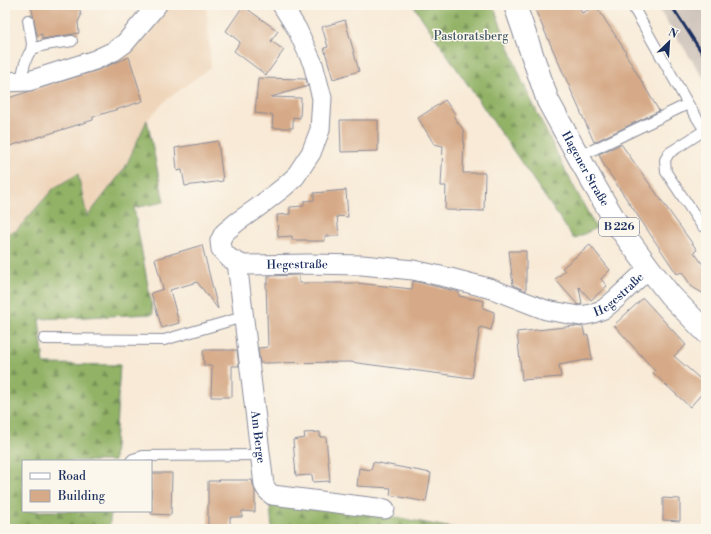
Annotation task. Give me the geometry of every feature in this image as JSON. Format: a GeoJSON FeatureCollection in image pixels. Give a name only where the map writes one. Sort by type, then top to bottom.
{"type":"FeatureCollection","features":[{"type":"Feature","properties":{"kind":"main road","name":"Hagener Straße"},"geometry":{"type":"LineString","coordinates":[[515,5],[548,101],[619,228],[670,295],[706,332]]}},
{"type":"Feature","properties":{"kind":"street"},"geometry":{"type":"LineString","coordinates":[[13,82],[29,81],[95,60],[114,51],[126,43],[157,5]]}},
{"type":"Feature","properties":{"kind":"street"},"geometry":{"type":"LineString","coordinates":[[237,262],[229,258],[221,249],[220,241],[224,233],[295,177],[311,153],[320,130],[322,98],[313,64],[297,29],[282,5]]}},
{"type":"Feature","properties":{"kind":"street","name":"Hegestraße"},"geometry":{"type":"LineString","coordinates":[[237,262],[243,264],[362,265],[413,270],[492,289],[546,310],[580,316],[604,309],[649,268]]}},
{"type":"Feature","properties":{"kind":"street","name":"Am Berge"},"geometry":{"type":"LineString","coordinates":[[237,262],[264,485],[272,495],[385,509]]}},
{"type":"Feature","properties":{"kind":"lane"},"geometry":{"type":"LineString","coordinates":[[632,5],[705,131],[669,153],[665,160],[666,172],[702,226]]}},
{"type":"Feature","properties":{"kind":"lane"},"geometry":{"type":"LineString","coordinates":[[13,82],[22,72],[31,51],[32,44],[28,20]]}},
{"type":"Feature","properties":{"kind":"lane"},"geometry":{"type":"LineString","coordinates":[[31,51],[37,47],[72,41]]}},
{"type":"Feature","properties":{"kind":"lane"},"geometry":{"type":"LineString","coordinates":[[578,157],[688,104]]}},
{"type":"Feature","properties":{"kind":"lane"},"geometry":{"type":"LineString","coordinates":[[44,339],[164,340],[243,317]]}},
{"type":"Feature","properties":{"kind":"lane"},"geometry":{"type":"LineString","coordinates":[[132,460],[143,456],[260,455]]}},
{"type":"Feature","properties":{"kind":"shaded area"},"geometry":{"type":"Polygon","coordinates":[[[156,5],[206,5],[211,67],[165,101],[147,120],[125,168],[86,218],[78,175],[54,188],[16,231],[5,234],[5,86],[101,63],[156,5]]]}},
{"type":"Feature","properties":{"kind":"shaded area"},"geometry":{"type":"Polygon","coordinates":[[[656,5],[706,5],[706,82],[656,5]]]}},
{"type":"Feature","properties":{"kind":"green space","name":"Pastoratsberg"},"geometry":{"type":"Polygon","coordinates":[[[413,5],[493,5],[522,81],[563,166],[596,228],[574,239],[413,5]]]}},
{"type":"Feature","properties":{"kind":"green space"},"geometry":{"type":"Polygon","coordinates":[[[147,120],[164,202],[134,208],[153,314],[39,319],[44,364],[120,365],[114,460],[22,460],[22,512],[111,512],[109,529],[5,529],[5,234],[16,231],[54,188],[78,174],[87,217],[125,168],[147,120]]]}},
{"type":"Feature","properties":{"kind":"green space"},"geometry":{"type":"Polygon","coordinates":[[[273,500],[334,506],[458,529],[272,529],[270,505],[273,500]]]}},
{"type":"Feature","properties":{"kind":"building"},"geometry":{"type":"Polygon","coordinates":[[[31,5],[79,5],[81,16],[78,22],[79,33],[42,39],[42,34],[37,35],[31,5]]]}},
{"type":"Feature","properties":{"kind":"building"},"geometry":{"type":"Polygon","coordinates":[[[533,5],[578,5],[582,13],[596,6],[626,52],[625,53],[659,111],[594,142],[533,5]]]}},
{"type":"Feature","properties":{"kind":"building"},"geometry":{"type":"Polygon","coordinates":[[[243,6],[278,31],[271,41],[284,50],[266,75],[234,51],[240,42],[226,31],[243,6]]]}},
{"type":"Feature","properties":{"kind":"building"},"geometry":{"type":"Polygon","coordinates":[[[345,20],[359,71],[333,79],[324,48],[328,47],[322,27],[345,20]]]}},
{"type":"Feature","properties":{"kind":"building"},"geometry":{"type":"Polygon","coordinates":[[[129,57],[143,101],[93,117],[93,120],[10,146],[8,98],[98,70],[129,57]]]}},
{"type":"Feature","properties":{"kind":"building"},"geometry":{"type":"Polygon","coordinates":[[[258,78],[306,79],[308,86],[271,97],[301,98],[300,118],[293,117],[293,128],[272,128],[273,115],[255,113],[258,78]]]}},
{"type":"Feature","properties":{"kind":"building"},"geometry":{"type":"Polygon","coordinates":[[[445,100],[455,114],[454,117],[464,131],[463,173],[485,173],[484,211],[445,210],[446,186],[441,186],[443,146],[434,144],[418,118],[445,100]]]}},
{"type":"Feature","properties":{"kind":"building"},"geometry":{"type":"Polygon","coordinates":[[[340,120],[378,120],[378,151],[341,152],[340,120]]]}},
{"type":"Feature","properties":{"kind":"building"},"geometry":{"type":"Polygon","coordinates":[[[218,141],[223,181],[185,186],[182,170],[177,171],[175,148],[218,141]]]}},
{"type":"Feature","properties":{"kind":"building"},"geometry":{"type":"Polygon","coordinates":[[[621,144],[697,250],[694,252],[706,269],[706,295],[692,287],[682,272],[677,274],[605,167],[599,154],[621,144]]]}},
{"type":"Feature","properties":{"kind":"building"},"geometry":{"type":"Polygon","coordinates":[[[346,190],[348,217],[337,216],[339,236],[325,236],[325,241],[292,240],[292,236],[278,237],[277,215],[290,214],[290,207],[304,206],[304,201],[314,200],[314,193],[346,190]]]}},
{"type":"Feature","properties":{"kind":"building"},"geometry":{"type":"Polygon","coordinates":[[[202,245],[218,309],[197,282],[170,290],[179,323],[162,328],[151,293],[163,289],[155,259],[202,245]]]}},
{"type":"Feature","properties":{"kind":"building"},"geometry":{"type":"Polygon","coordinates":[[[590,245],[610,270],[601,279],[607,286],[591,300],[579,287],[582,304],[578,305],[555,279],[565,271],[562,268],[590,245]]]}},
{"type":"Feature","properties":{"kind":"building"},"geometry":{"type":"Polygon","coordinates":[[[509,251],[526,251],[526,291],[513,285],[509,251]]]}},
{"type":"Feature","properties":{"kind":"building"},"geometry":{"type":"Polygon","coordinates":[[[299,275],[299,283],[357,283],[412,289],[413,281],[459,292],[459,296],[484,301],[483,308],[494,312],[494,318],[491,330],[480,327],[472,378],[350,362],[260,363],[258,348],[268,347],[266,283],[268,283],[268,276],[299,275]]]}},
{"type":"Feature","properties":{"kind":"building"},"geometry":{"type":"Polygon","coordinates":[[[643,298],[686,345],[674,356],[706,384],[706,389],[690,407],[653,373],[655,371],[614,325],[643,298]]]}},
{"type":"Feature","properties":{"kind":"building"},"geometry":{"type":"Polygon","coordinates":[[[575,326],[583,327],[585,336],[588,335],[592,359],[559,365],[561,377],[522,380],[517,332],[575,326]]]}},
{"type":"Feature","properties":{"kind":"building"},"geometry":{"type":"Polygon","coordinates":[[[203,350],[237,350],[239,366],[232,366],[232,397],[211,397],[212,366],[204,366],[203,350]]]}},
{"type":"Feature","properties":{"kind":"building"},"geometry":{"type":"Polygon","coordinates":[[[320,432],[320,437],[326,437],[330,481],[313,482],[312,475],[296,476],[293,440],[305,438],[304,433],[320,432]]]}},
{"type":"Feature","properties":{"kind":"building"},"geometry":{"type":"Polygon","coordinates":[[[373,462],[431,473],[426,502],[390,495],[391,488],[357,486],[359,468],[371,470],[373,462]]]}},
{"type":"Feature","properties":{"kind":"building"},"geometry":{"type":"Polygon","coordinates":[[[152,473],[172,473],[171,515],[151,514],[152,473]]]}},
{"type":"Feature","properties":{"kind":"building"},"geometry":{"type":"Polygon","coordinates":[[[218,480],[252,480],[255,491],[255,512],[242,511],[242,517],[230,517],[230,529],[208,528],[208,481],[219,481],[218,480]]]}},
{"type":"Feature","properties":{"kind":"building"},"geometry":{"type":"Polygon","coordinates":[[[663,498],[680,499],[680,521],[663,520],[663,498]]]}},
{"type":"Feature","properties":{"kind":"railway"},"geometry":{"type":"LineString","coordinates":[[671,5],[706,59]]}},
{"type":"Feature","properties":{"kind":"railway"},"geometry":{"type":"LineString","coordinates":[[701,5],[706,13]]}}]}
